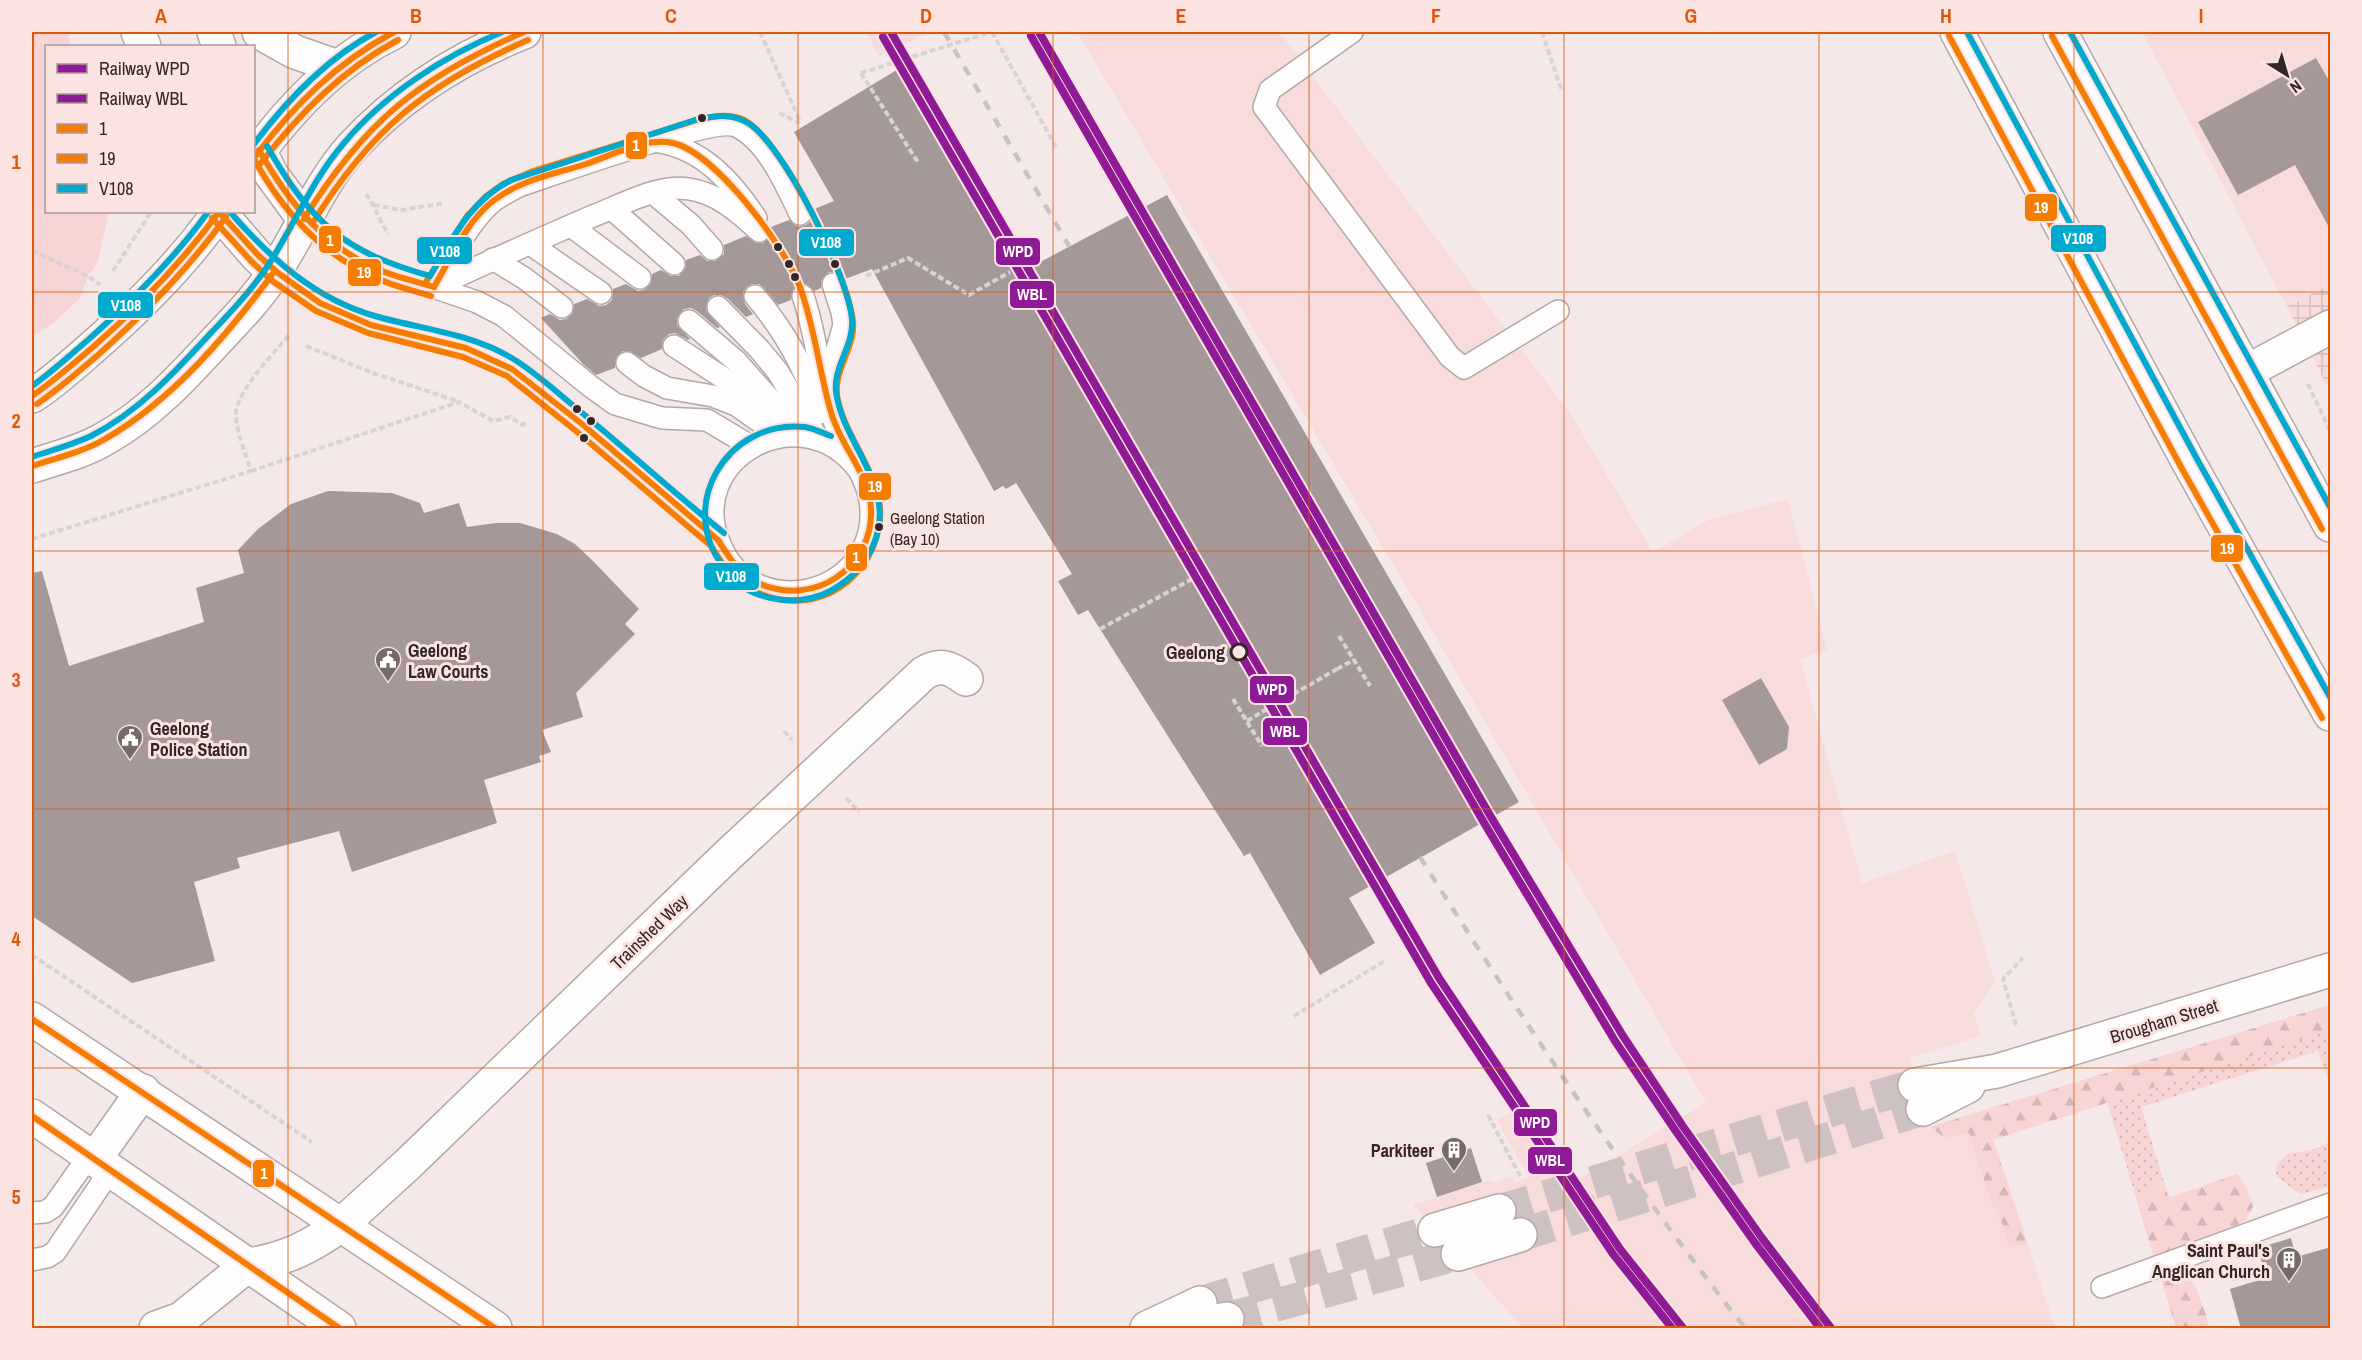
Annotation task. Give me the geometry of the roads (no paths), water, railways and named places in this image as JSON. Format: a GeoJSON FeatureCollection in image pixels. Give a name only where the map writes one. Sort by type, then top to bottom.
{"type":"FeatureCollection","features":[{"type":"Feature","properties":{"kind":"main road"},"geometry":{"type":"LineString","coordinates":[[259,32],[295,52],[338,68]]}},
{"type":"Feature","properties":{"kind":"main road"},"geometry":{"type":"LineString","coordinates":[[304,219],[255,149],[338,68],[394,32]]}},
{"type":"Feature","properties":{"kind":"main road"},"geometry":{"type":"LineString","coordinates":[[32,466],[104,439],[146,410],[194,365],[242,313],[274,272],[323,186],[352,148],[392,109],[420,87],[464,58],[524,32]]}},
{"type":"Feature","properties":{"kind":"main road"},"geometry":{"type":"LineString","coordinates":[[1957,32],[2184,453],[2331,714]]}},
{"type":"Feature","properties":{"kind":"main road"},"geometry":{"type":"LineString","coordinates":[[2060,32],[2331,525]]}},
{"type":"Feature","properties":{"kind":"main road"},"geometry":{"type":"LineString","coordinates":[[32,396],[69,368],[143,301],[194,246],[218,213]]}},
{"type":"Feature","properties":{"kind":"main road"},"geometry":{"type":"LineString","coordinates":[[220,213],[274,272]]}},
{"type":"Feature","properties":{"kind":"main road"},"geometry":{"type":"LineString","coordinates":[[2246,372],[2331,327]]}},
{"type":"Feature","properties":{"kind":"main road","name":"Trainshed Way"},"geometry":{"type":"LineString","coordinates":[[248,1265],[293,1255],[306,1249],[341,1225],[416,1156],[728,855],[924,673],[934,667],[947,668],[966,679]]}},
{"type":"Feature","properties":{"kind":"main road","name":"Brougham Street"},"geometry":{"type":"LineString","coordinates":[[1919,1097],[1997,1071],[2331,970]]}},
{"type":"Feature","properties":{"kind":"main road"},"geometry":{"type":"LineString","coordinates":[[32,1019],[143,1091],[495,1329]]}},
{"type":"Feature","properties":{"kind":"main road"},"geometry":{"type":"LineString","coordinates":[[97,1162],[143,1091]]}},
{"type":"Feature","properties":{"kind":"main road"},"geometry":{"type":"LineString","coordinates":[[32,1116],[339,1329]]}},
{"type":"Feature","properties":{"kind":"main road"},"geometry":{"type":"LineString","coordinates":[[1435,1230],[1509,1223],[1458,1254]]}},
{"type":"Feature","properties":{"kind":"main road"},"geometry":{"type":"LineString","coordinates":[[156,1329],[181,1319],[248,1265]]}},
{"type":"Feature","properties":{"kind":"main road"},"geometry":{"type":"LineString","coordinates":[[1147,1329],[1213,1311],[1177,1329]]}},
{"type":"Feature","properties":{"kind":"lane"},"geometry":{"type":"LineString","coordinates":[[1352,32],[1270,90],[1264,107],[1450,357],[1464,368],[1558,311]]}},
{"type":"Feature","properties":{"kind":"lane"},"geometry":{"type":"LineString","coordinates":[[434,287],[481,213],[493,201],[519,186],[719,124],[736,126],[760,145],[800,214]]}},
{"type":"Feature","properties":{"kind":"lane"},"geometry":{"type":"LineString","coordinates":[[434,287],[493,259],[612,209],[673,188],[687,188],[703,192],[734,209],[761,229],[738,193],[713,167],[680,147],[655,142]]}},
{"type":"Feature","properties":{"kind":"lane"},"geometry":{"type":"LineString","coordinates":[[653,193],[691,225],[712,249]]}},
{"type":"Feature","properties":{"kind":"lane"},"geometry":{"type":"LineString","coordinates":[[612,209],[674,264]]}},
{"type":"Feature","properties":{"kind":"lane"},"geometry":{"type":"LineString","coordinates":[[304,219],[333,243],[366,264],[477,302],[504,316],[615,404],[662,418],[707,420],[752,447]]}},
{"type":"Feature","properties":{"kind":"lane"},"geometry":{"type":"LineString","coordinates":[[571,226],[640,278]]}},
{"type":"Feature","properties":{"kind":"lane"},"geometry":{"type":"LineString","coordinates":[[530,244],[601,293]]}},
{"type":"Feature","properties":{"kind":"lane"},"geometry":{"type":"LineString","coordinates":[[493,259],[544,292],[562,307]]}},
{"type":"Feature","properties":{"kind":"lane"},"geometry":{"type":"LineString","coordinates":[[274,272],[307,297],[325,306],[399,332],[455,344],[483,353],[505,365],[525,378],[592,432],[718,540]]}},
{"type":"Feature","properties":{"kind":"lane"},"geometry":{"type":"LineString","coordinates":[[826,389],[844,325],[833,284]]}},
{"type":"Feature","properties":{"kind":"lane"},"geometry":{"type":"LineString","coordinates":[[755,296],[786,337],[806,376],[806,439]]}},
{"type":"Feature","properties":{"kind":"lane"},"geometry":{"type":"LineString","coordinates":[[802,296],[837,429],[870,497],[870,526],[861,554],[846,571],[828,585],[800,593],[785,593],[763,587],[743,576],[733,566],[718,540],[713,515],[718,488],[733,462],[752,447],[770,438],[806,439]]}},
{"type":"Feature","properties":{"kind":"lane"},"geometry":{"type":"LineString","coordinates":[[718,307],[778,372],[806,439]]}},
{"type":"Feature","properties":{"kind":"lane"},"geometry":{"type":"LineString","coordinates":[[689,321],[736,361],[806,439]]}},
{"type":"Feature","properties":{"kind":"lane"},"geometry":{"type":"LineString","coordinates":[[674,346],[745,393],[806,439]]}},
{"type":"Feature","properties":{"kind":"lane"},"geometry":{"type":"LineString","coordinates":[[627,363],[644,376],[667,388],[713,396],[736,405],[850,459],[858,469]]}},
{"type":"Feature","properties":{"kind":"lane"},"geometry":{"type":"LineString","coordinates":[[32,1213],[45,1212],[53,1207],[97,1162]]}},
{"type":"Feature","properties":{"kind":"lane"},"geometry":{"type":"LineString","coordinates":[[32,1260],[47,1257],[55,1252],[97,1162]]}},
{"type":"Feature","properties":{"kind":"lane"},"geometry":{"type":"LineString","coordinates":[[2102,1287],[2331,1204]]}},
{"type":"Feature","properties":{"kind":"tunnel"},"geometry":{"type":"LineString","coordinates":[[1499,1211],[1915,1085]]}},
{"type":"Feature","properties":{"kind":"tunnel"},"geometry":{"type":"LineString","coordinates":[[1520,1235],[1923,1109]]}},
{"type":"Feature","properties":{"kind":"tunnel"},"geometry":{"type":"LineString","coordinates":[[1200,1303],[1435,1230]]}},
{"type":"Feature","properties":{"kind":"tunnel"},"geometry":{"type":"LineString","coordinates":[[1227,1319],[1458,1254]]}},
{"type":"Feature","properties":{"kind":"railway"},"geometry":{"type":"LineString","coordinates":[[944,32],[1069,246]]}},
{"type":"Feature","properties":{"kind":"railway"},"geometry":{"type":"LineString","coordinates":[[1420,857],[1576,1097],[1659,1214],[1745,1328]]}},
{"type":"Feature","properties":{"kind":"rail line","name":"WPD"},"geometry":{"type":"LineString","coordinates":[[891,32],[1439,978],[1620,1249],[1683,1328]]}},
{"type":"Feature","properties":{"kind":"rail line","name":"WPD"},"geometry":{"type":"LineString","coordinates":[[1039,32],[1491,817],[1623,1036],[1682,1125],[1762,1238],[1831,1328]]}},
{"type":"Feature","properties":{"kind":"rail line","name":"WBL"},"geometry":{"type":"LineString","coordinates":[[1031,36],[1483,821],[1615,1041],[1755,1243],[1820,1328]]}},
{"type":"Feature","properties":{"kind":"rail line","name":"WBL"},"geometry":{"type":"LineString","coordinates":[[883,37],[1431,983],[1613,1254],[1672,1328]]}},
{"type":"Feature","properties":{"kind":"place","name":"Geelong Station (Bay 10)"},"geometry":{"type":"Point","coordinates":[879,527]}},
{"type":"Feature","properties":{"kind":"place","name":"Geelong"},"geometry":{"type":"Point","coordinates":[1239,652]}},
{"type":"Feature","properties":{"kind":"place","name":"Geelong Law Courts"},"geometry":{"type":"Point","coordinates":[388,683]}},
{"type":"Feature","properties":{"kind":"place","name":"Geelong Police Station"},"geometry":{"type":"Point","coordinates":[130,761]}},
{"type":"Feature","properties":{"kind":"place","name":"Parkiteer"},"geometry":{"type":"Point","coordinates":[1454,1173]}},
{"type":"Feature","properties":{"kind":"place","name":"Saint Paul's Anglican Church"},"geometry":{"type":"Point","coordinates":[2289,1283]}}]}
